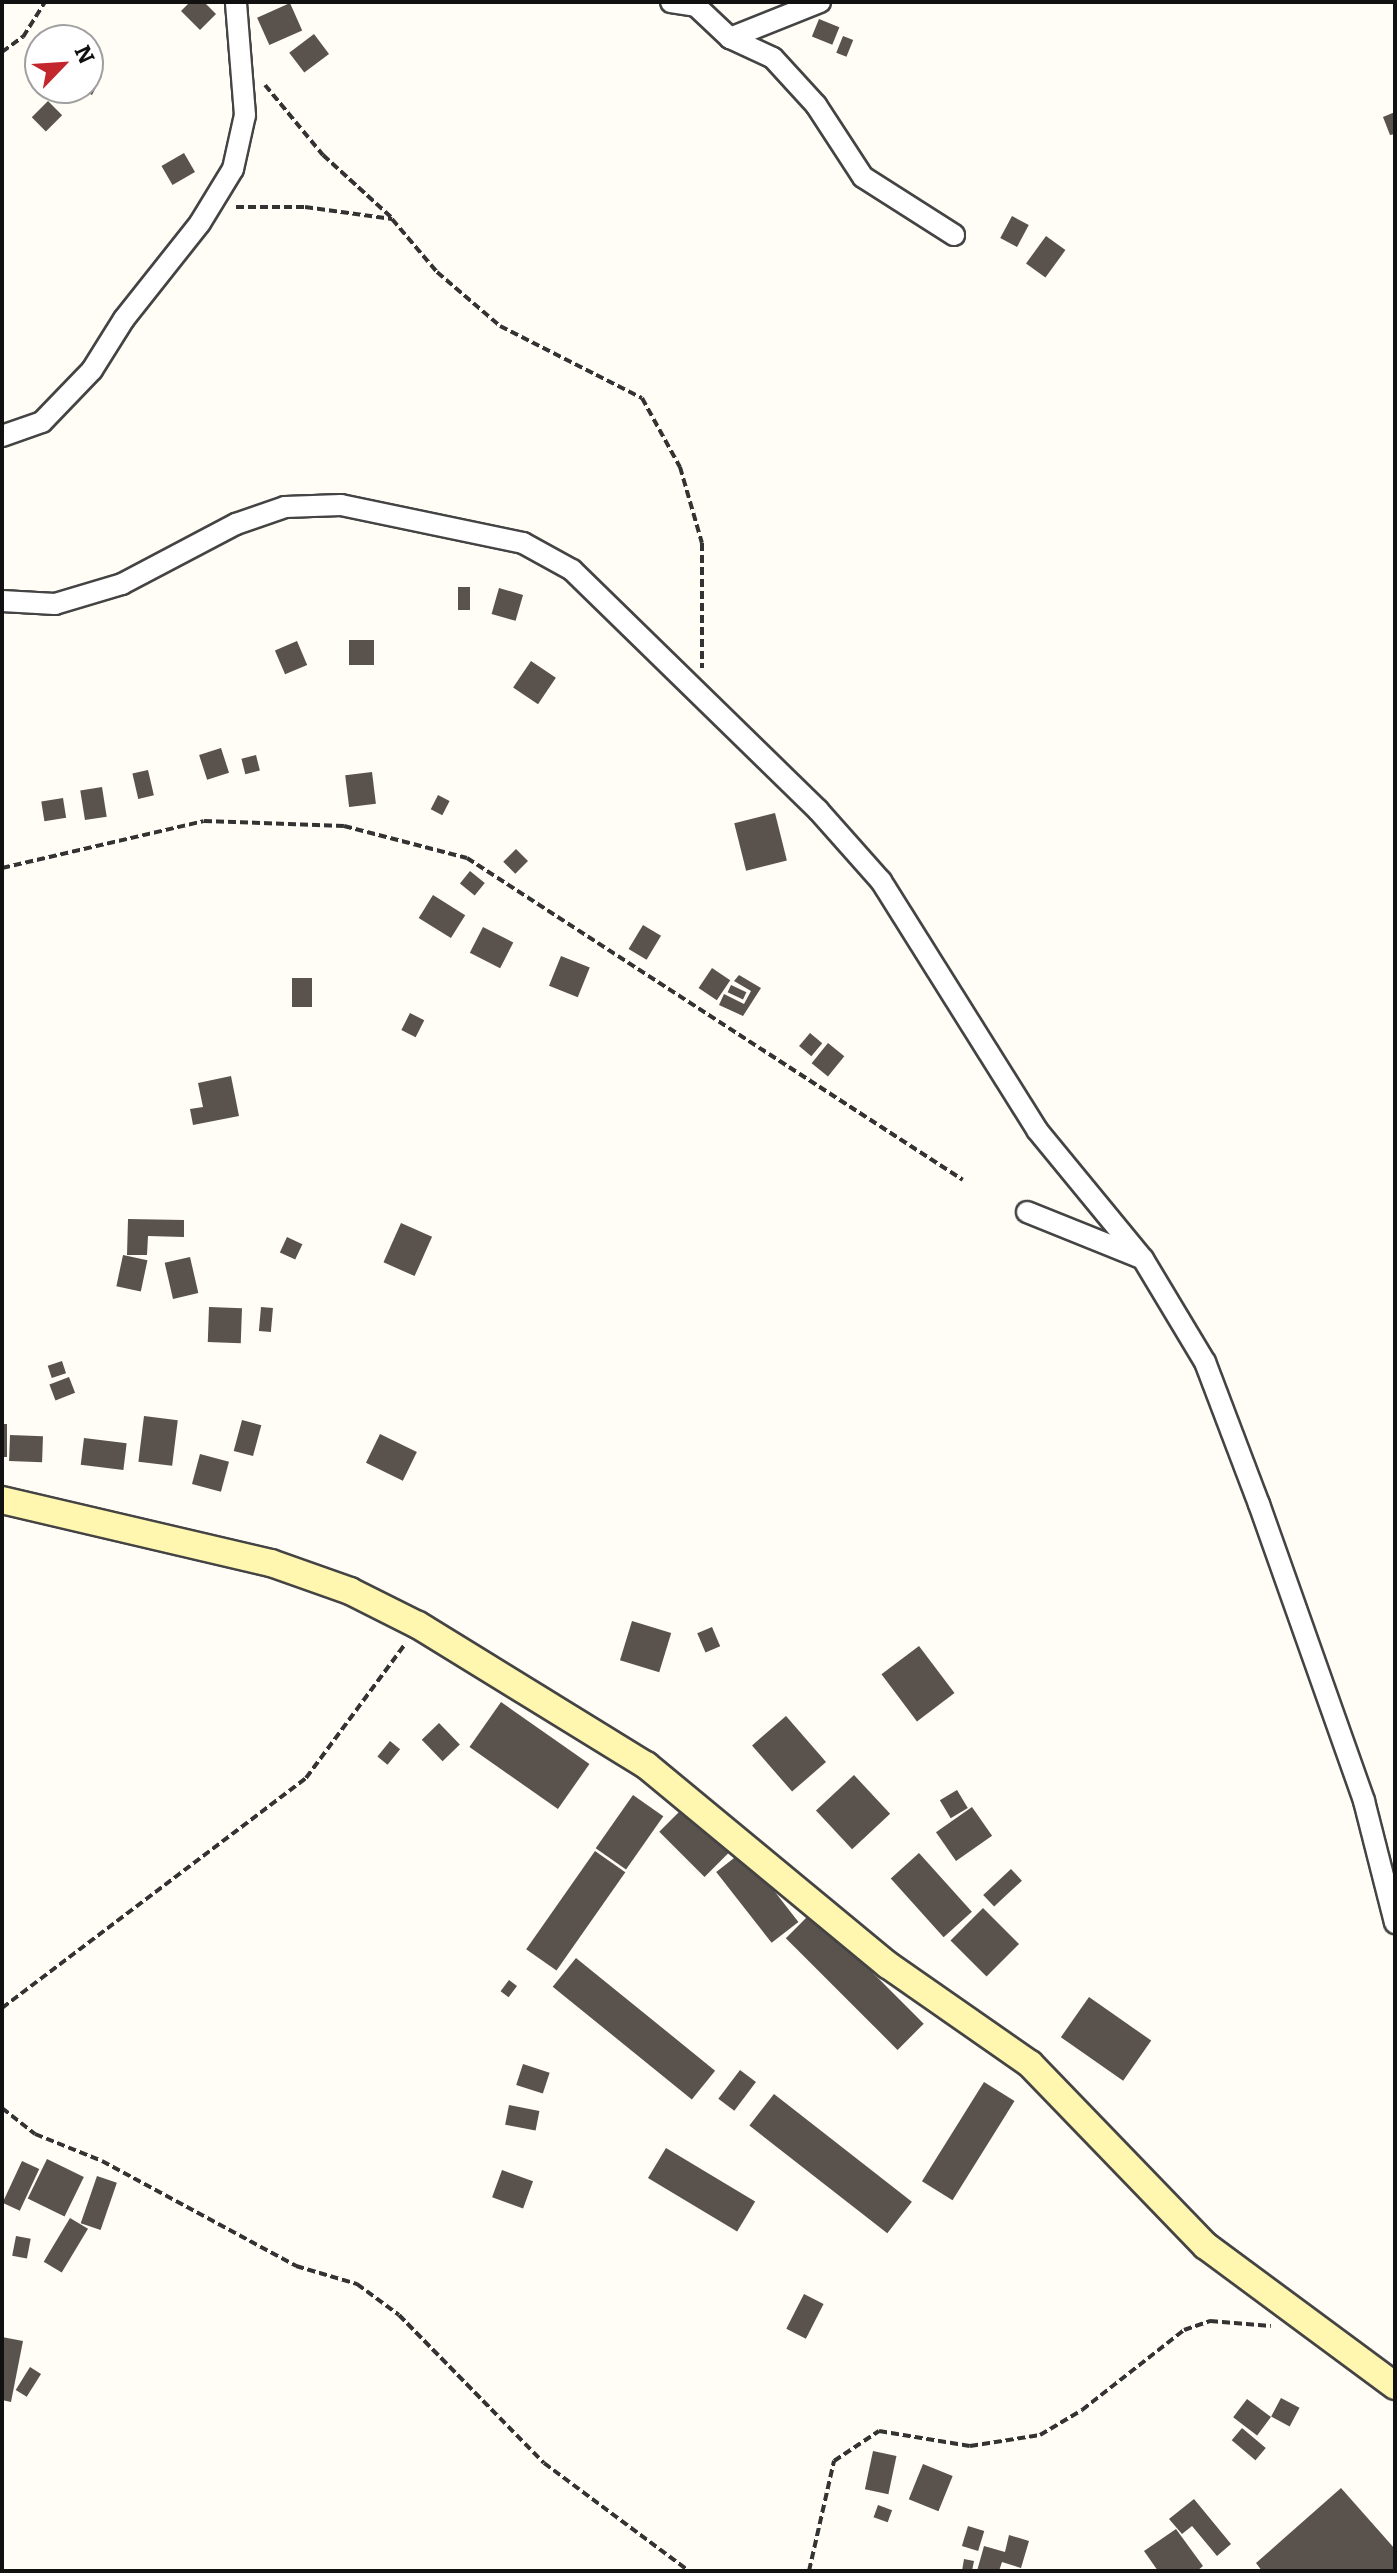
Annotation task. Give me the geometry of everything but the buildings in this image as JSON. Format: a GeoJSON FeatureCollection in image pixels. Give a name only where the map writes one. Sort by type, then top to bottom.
{"type":"FeatureCollection","features":[{"type":"Feature","properties":{"kind":"street"},"geometry":{"type":"LineString","coordinates":[[2,436],[42,422],[60,407],[210,208],[233,169],[245,115],[236,2]]}},
{"type":"Feature","properties":{"kind":"street"},"geometry":{"type":"LineString","coordinates":[[671,2],[696,6],[730,38],[773,58],[816,105],[863,177],[954,235]]}},
{"type":"Feature","properties":{"kind":"street"},"geometry":{"type":"LineString","coordinates":[[730,38],[820,2]]}},
{"type":"Feature","properties":{"kind":"street"},"geometry":{"type":"LineString","coordinates":[[2,601],[55,604],[122,584],[236,524],[285,507],[341,505],[523,543],[572,570],[818,810],[881,881],[1037,1130],[1143,1259],[1205,1362],[1259,1504],[1364,1801],[1395,1923]]}},
{"type":"Feature","properties":{"kind":"street"},"geometry":{"type":"LineString","coordinates":[[1027,1212],[1143,1259]]}},
{"type":"Feature","properties":{"kind":"street"},"geometry":{"type":"LineString","coordinates":[[2,1500],[271,1563],[350,1591],[418,1625],[646,1765],[888,1965],[1030,2064],[1206,2246],[1395,2386]]}},
{"type":"Feature","properties":{"kind":"path"},"geometry":{"type":"LineString","coordinates":[[2,52],[23,37],[45,2]]}},
{"type":"Feature","properties":{"kind":"path"},"geometry":{"type":"LineString","coordinates":[[260,75],[275,103],[323,155],[392,219],[437,272],[500,326],[642,398],[680,467],[702,543],[703,701]]}},
{"type":"Feature","properties":{"kind":"path"},"geometry":{"type":"LineString","coordinates":[[210,208],[305,207],[392,219]]}},
{"type":"Feature","properties":{"kind":"path"},"geometry":{"type":"LineString","coordinates":[[2,868],[204,821],[344,826],[467,858],[963,1180]]}},
{"type":"Feature","properties":{"kind":"path"},"geometry":{"type":"LineString","coordinates":[[2,2008],[306,1778],[418,1625]]}},
{"type":"Feature","properties":{"kind":"path"},"geometry":{"type":"LineString","coordinates":[[2,2108],[35,2134],[102,2161],[296,2266],[357,2284],[399,2315],[544,2463],[689,2571]]}},
{"type":"Feature","properties":{"kind":"path"},"geometry":{"type":"LineString","coordinates":[[809,2571],[834,2461],[879,2431],[970,2446],[1040,2435],[1082,2410],[1184,2330],[1210,2321],[1282,2327]]}}]}
